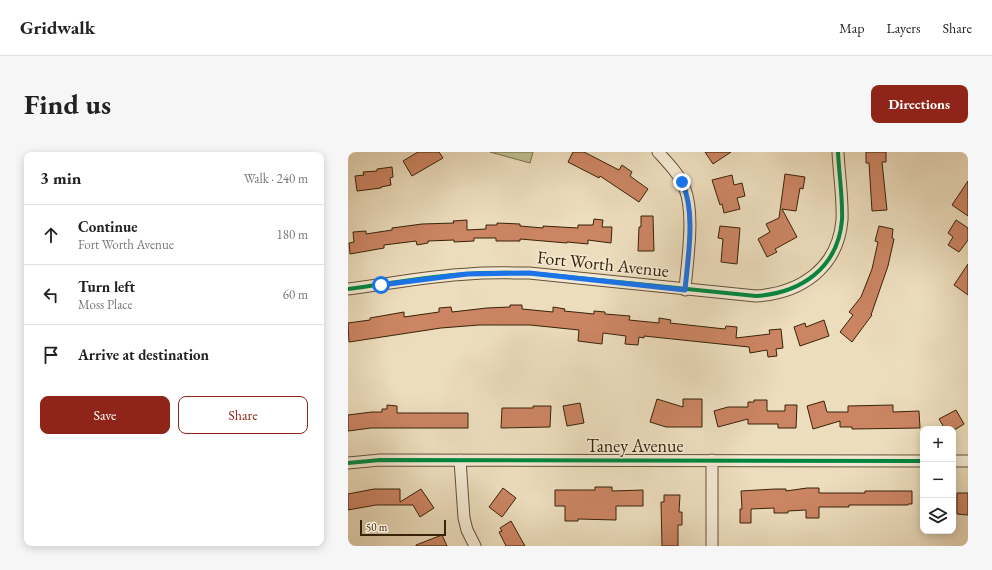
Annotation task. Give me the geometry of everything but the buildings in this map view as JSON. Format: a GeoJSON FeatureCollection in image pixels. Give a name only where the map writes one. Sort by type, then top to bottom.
{"type":"FeatureCollection","features":[{"type":"Feature","properties":{"kind":"street"},"geometry":{"type":"LineString","coordinates":[[658,152],[677,173],[686,190],[688,200],[690,221],[685,290]]}},
{"type":"Feature","properties":{"kind":"street","name":"Fort Worth Avenue"},"geometry":{"type":"LineString","coordinates":[[348,289],[446,276],[496,272],[529,273],[756,296],[770,295],[787,290],[814,275],[823,268],[840,235],[842,219],[838,152]]}},
{"type":"Feature","properties":{"kind":"street","name":"Taney Avenue"},"geometry":{"type":"LineString","coordinates":[[348,463],[380,460],[920,461]]}},
{"type":"Feature","properties":{"kind":"street"},"geometry":{"type":"LineString","coordinates":[[460,460],[464,518],[467,530],[475,546]]}},
{"type":"Feature","properties":{"kind":"street"},"geometry":{"type":"LineString","coordinates":[[712,460],[712,546]]}},
{"type":"Feature","properties":{"kind":"street"},"geometry":{"type":"LineString","coordinates":[[956,461],[968,461]]}},
{"type":"Feature","properties":{"kind":"green space"},"geometry":{"type":"Polygon","coordinates":[[[490,152],[533,152],[530,163],[490,152]]]}},
{"type":"Feature","properties":{"kind":"cycle path"},"geometry":{"type":"LineString","coordinates":[[348,289],[438,276],[476,273],[529,273],[756,296],[788,290],[814,275],[825,264],[833,252],[839,237],[842,212],[838,152]]}},
{"type":"Feature","properties":{"kind":"cycle path"},"geometry":{"type":"LineString","coordinates":[[348,463],[380,460],[920,461]]}},
{"type":"Feature","properties":{"kind":"route"},"geometry":{"type":"LineString","coordinates":[[381,285],[410,280],[496,272],[529,273],[685,290],[690,211],[686,190],[682,182]]}}]}
